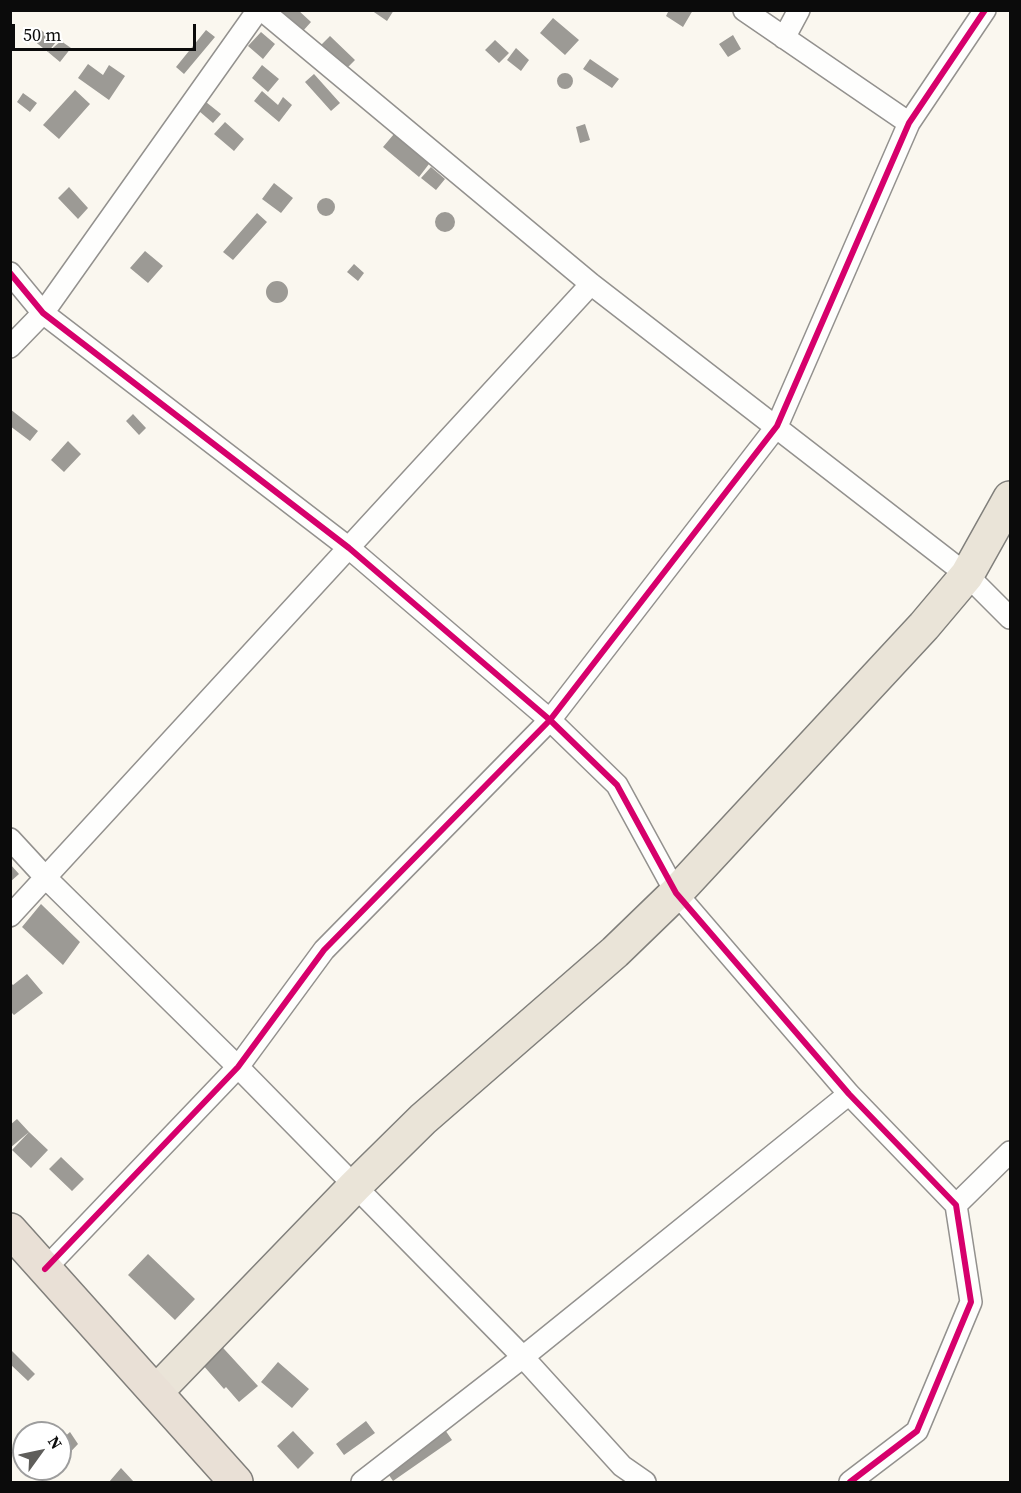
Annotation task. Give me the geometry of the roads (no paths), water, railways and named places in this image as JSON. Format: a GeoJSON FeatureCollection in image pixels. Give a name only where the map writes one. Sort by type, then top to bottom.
{"type":"FeatureCollection","features":[{"type":"Feature","properties":{"kind":"highway"},"geometry":{"type":"LineString","coordinates":[[10,1230],[236,1482]]}},
{"type":"Feature","properties":{"kind":"main road"},"geometry":{"type":"LineString","coordinates":[[156,1392],[423,1119],[615,951],[676,893],[924,626],[967,575],[1011,498]]}},
{"type":"Feature","properties":{"kind":"street"},"geometry":{"type":"LineString","coordinates":[[10,347],[43,313],[260,10],[591,284],[967,575],[1011,618]]}},
{"type":"Feature","properties":{"kind":"street"},"geometry":{"type":"LineString","coordinates":[[744,10],[909,123]]}},
{"type":"Feature","properties":{"kind":"street"},"geometry":{"type":"LineString","coordinates":[[784,38],[799,10]]}},
{"type":"Feature","properties":{"kind":"street"},"geometry":{"type":"LineString","coordinates":[[45,1269],[238,1067],[324,950],[550,720],[777,426],[909,123],[985,10]]}},
{"type":"Feature","properties":{"kind":"street"},"geometry":{"type":"LineString","coordinates":[[10,273],[43,313],[349,548],[550,720],[617,785],[676,893],[849,1094],[956,1205],[971,1302],[917,1431],[850,1482]]}},
{"type":"Feature","properties":{"kind":"street"},"geometry":{"type":"LineString","coordinates":[[10,916],[591,284]]}},
{"type":"Feature","properties":{"kind":"street"},"geometry":{"type":"LineString","coordinates":[[10,839],[46,878],[238,1067],[523,1357],[622,1466],[645,1482]]}},
{"type":"Feature","properties":{"kind":"street"},"geometry":{"type":"LineString","coordinates":[[362,1482],[523,1357],[849,1094]]}},
{"type":"Feature","properties":{"kind":"street"},"geometry":{"type":"LineString","coordinates":[[956,1205],[1011,1152]]}}]}
